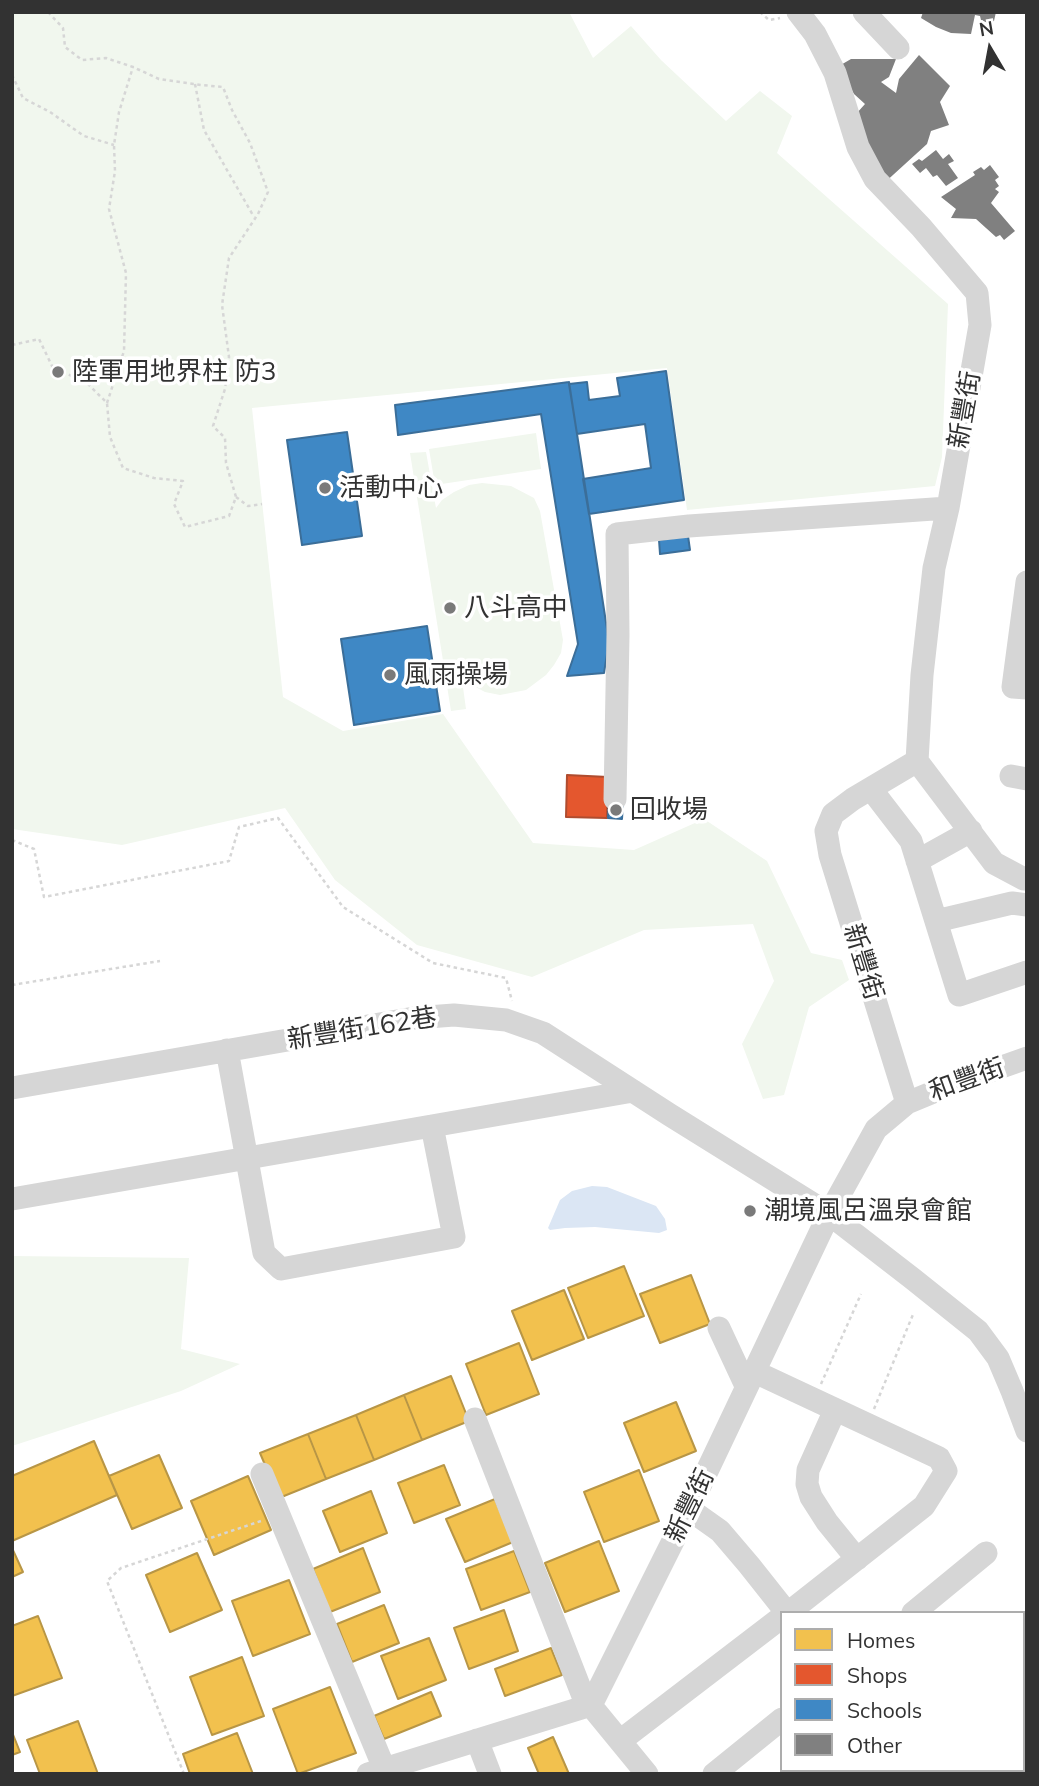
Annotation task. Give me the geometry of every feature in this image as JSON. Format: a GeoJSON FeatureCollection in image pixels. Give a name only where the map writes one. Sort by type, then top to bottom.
{"type":"FeatureCollection","features":[{"type":"Feature","properties":{"kind":"street","name":"新豐街"},"geometry":{"type":"LineString","coordinates":[[591,1705],[689,1509],[828,1214],[877,1129],[907,1103],[830,855],[825,831],[834,814],[853,799],[917,761],[922,675],[934,568],[948,508],[980,325],[977,293],[921,227],[875,179],[858,147],[835,73],[815,34],[798,12]]}},
{"type":"Feature","properties":{"kind":"street"},"geometry":{"type":"LineString","coordinates":[[864,12],[898,48]]}},
{"type":"Feature","properties":{"kind":"street"},"geometry":{"type":"LineString","coordinates":[[615,799],[617,534],[689,526],[948,508]]}},
{"type":"Feature","properties":{"kind":"street"},"geometry":{"type":"LineString","coordinates":[[1027,582],[1013,687],[1027,688]]}},
{"type":"Feature","properties":{"kind":"street"},"geometry":{"type":"LineString","coordinates":[[917,761],[994,863],[1027,879]]}},
{"type":"Feature","properties":{"kind":"street"},"geometry":{"type":"LineString","coordinates":[[871,789],[911,841],[959,995],[1027,972]]}},
{"type":"Feature","properties":{"kind":"street"},"geometry":{"type":"LineString","coordinates":[[917,862],[971,831]]}},
{"type":"Feature","properties":{"kind":"street"},"geometry":{"type":"LineString","coordinates":[[936,921],[1012,903],[1027,905]]}},
{"type":"Feature","properties":{"kind":"street","name":"新豐街162巷"},"geometry":{"type":"LineString","coordinates":[[12,1088],[414,1018],[454,1015],[506,1020],[519,1024],[543,1033],[828,1214],[978,1331],[998,1358],[1027,1430]]}},
{"type":"Feature","properties":{"kind":"street"},"geometry":{"type":"LineString","coordinates":[[227,1050],[264,1253],[281,1269],[454,1237],[432,1126]]}},
{"type":"Feature","properties":{"kind":"street","name":"和豐街"},"geometry":{"type":"LineString","coordinates":[[907,1103],[1027,1058]]}},
{"type":"Feature","properties":{"kind":"street"},"geometry":{"type":"LineString","coordinates":[[12,1199],[633,1091]]}},
{"type":"Feature","properties":{"kind":"street"},"geometry":{"type":"LineString","coordinates":[[719,1328],[749,1378],[825,1405],[939,1458],[946,1471],[924,1506],[791,1611]]}},
{"type":"Feature","properties":{"kind":"street"},"geometry":{"type":"LineString","coordinates":[[825,1405],[808,1469],[807,1484],[811,1497],[827,1522],[857,1559]]}},
{"type":"Feature","properties":{"kind":"street"},"geometry":{"type":"LineString","coordinates":[[475,1419],[583,1696],[647,1774]]}},
{"type":"Feature","properties":{"kind":"street"},"geometry":{"type":"LineString","coordinates":[[262,1474],[376,1771],[591,1705]]}},
{"type":"Feature","properties":{"kind":"street"},"geometry":{"type":"LineString","coordinates":[[689,1509],[720,1531],[786,1611]]}},
{"type":"Feature","properties":{"kind":"street"},"geometry":{"type":"LineString","coordinates":[[915,1611],[986,1553]]}},
{"type":"Feature","properties":{"kind":"street"},"geometry":{"type":"LineString","coordinates":[[620,1741],[780,1619]]}},
{"type":"Feature","properties":{"kind":"street"},"geometry":{"type":"LineString","coordinates":[[714,1774],[780,1721]]}},
{"type":"Feature","properties":{"kind":"street"},"geometry":{"type":"LineString","coordinates":[[477,1740],[490,1774]]}},
{"type":"Feature","properties":{"kind":"path"},"geometry":{"type":"LineString","coordinates":[[48,12],[63,28],[65,47],[82,60],[106,58],[159,79],[223,87],[250,143],[268,192],[255,219],[229,258],[222,305],[229,356],[225,389],[213,426],[225,438],[226,464],[236,497],[248,506],[262,504]]}},
{"type":"Feature","properties":{"kind":"path"},"geometry":{"type":"LineString","coordinates":[[134,67],[119,112],[109,209],[126,273],[124,351],[107,402],[110,438],[123,468],[154,478],[183,481],[174,504],[185,527],[229,516],[236,497]]}},
{"type":"Feature","properties":{"kind":"path"},"geometry":{"type":"LineString","coordinates":[[12,75],[23,98],[50,112],[84,136],[114,145]]}},
{"type":"Feature","properties":{"kind":"path"},"geometry":{"type":"LineString","coordinates":[[195,85],[204,130],[255,219]]}},
{"type":"Feature","properties":{"kind":"path"},"geometry":{"type":"LineString","coordinates":[[12,345],[39,339],[53,368],[86,382],[107,402]]}},
{"type":"Feature","properties":{"kind":"path"},"geometry":{"type":"LineString","coordinates":[[12,841],[34,849],[44,897],[229,861],[239,827],[278,818],[343,908],[433,963],[506,978],[519,1024]]}},
{"type":"Feature","properties":{"kind":"path"},"geometry":{"type":"LineString","coordinates":[[12,985],[160,961]]}},
{"type":"Feature","properties":{"kind":"path"},"geometry":{"type":"LineString","coordinates":[[825,1405],[861,1294]]}},
{"type":"Feature","properties":{"kind":"path"},"geometry":{"type":"LineString","coordinates":[[868,1425],[914,1312]]}},
{"type":"Feature","properties":{"kind":"path"},"geometry":{"type":"LineString","coordinates":[[184,1774],[107,1581],[121,1569],[279,1515]]}},
{"type":"Feature","properties":{"kind":"shaded area"},"geometry":{"type":"Polygon","coordinates":[[[12,12],[569,12],[593,58],[631,26],[661,60],[726,121],[760,91],[792,116],[777,153],[948,304],[942,457],[935,486],[687,510],[667,368],[252,408],[283,697],[343,731],[443,714],[533,843],[634,850],[704,819],[767,861],[811,953],[842,960],[849,980],[809,1007],[784,1095],[763,1099],[742,1044],[774,981],[753,924],[644,930],[532,977],[417,945],[335,880],[285,808],[122,845],[12,829],[12,12]]]}},
{"type":"Feature","properties":{"kind":"shaded area"},"geometry":{"type":"Polygon","coordinates":[[[536,433],[541,469],[435,485],[429,449],[536,433]]]}},
{"type":"Feature","properties":{"kind":"shaded area"},"geometry":{"type":"Polygon","coordinates":[[[426,452],[436,508],[454,492],[482,483],[511,486],[534,498],[540,511],[563,640],[561,653],[554,665],[546,675],[526,690],[500,695],[485,692],[462,680],[466,709],[451,711],[410,453],[426,452]]]}},
{"type":"Feature","properties":{"kind":"shaded area"},"geometry":{"type":"Polygon","coordinates":[[[12,1256],[189,1258],[181,1349],[240,1364],[181,1391],[12,1446],[12,1256]]]}},
{"type":"Feature","properties":{"kind":"water"},"geometry":{"type":"Polygon","coordinates":[[[592,1186],[607,1187],[656,1206],[665,1219],[667,1230],[659,1233],[595,1227],[548,1228],[560,1200],[572,1191],[592,1186]]]}},
{"type":"Feature","properties":{"kind":"building: Homes"},"geometry":{"type":"Polygon","coordinates":[[[624,1266],[644,1316],[588,1338],[568,1288],[624,1266]]]}},
{"type":"Feature","properties":{"kind":"building: Homes"},"geometry":{"type":"Polygon","coordinates":[[[691,1275],[710,1324],[660,1343],[640,1294],[691,1275]]]}},
{"type":"Feature","properties":{"kind":"building: Homes"},"geometry":{"type":"Polygon","coordinates":[[[564,1290],[584,1339],[532,1360],[512,1311],[564,1290]]]}},
{"type":"Feature","properties":{"kind":"building: Homes"},"geometry":{"type":"Polygon","coordinates":[[[519,1343],[539,1394],[486,1415],[466,1364],[519,1343]]]}},
{"type":"Feature","properties":{"kind":"building: Homes"},"geometry":{"type":"Polygon","coordinates":[[[451,1376],[469,1421],[422,1440],[404,1395],[451,1376]]]}},
{"type":"Feature","properties":{"kind":"building: Homes"},"geometry":{"type":"Polygon","coordinates":[[[404,1395],[422,1440],[374,1460],[356,1415],[404,1395]]]}},
{"type":"Feature","properties":{"kind":"building: Homes"},"geometry":{"type":"Polygon","coordinates":[[[676,1402],[696,1451],[644,1472],[624,1423],[676,1402]]]}},
{"type":"Feature","properties":{"kind":"building: Homes"},"geometry":{"type":"Polygon","coordinates":[[[356,1415],[374,1460],[326,1479],[308,1434],[356,1415]]]}},
{"type":"Feature","properties":{"kind":"building: Homes"},"geometry":{"type":"Polygon","coordinates":[[[308,1434],[326,1479],[279,1498],[260,1453],[308,1434]]]}},
{"type":"Feature","properties":{"kind":"building: Homes"},"geometry":{"type":"Polygon","coordinates":[[[94,1441],[117,1495],[12,1541],[12,1476],[94,1441]]]}},
{"type":"Feature","properties":{"kind":"building: Homes"},"geometry":{"type":"Polygon","coordinates":[[[159,1455],[182,1508],[132,1529],[109,1476],[159,1455]]]}},
{"type":"Feature","properties":{"kind":"building: Homes"},"geometry":{"type":"Polygon","coordinates":[[[444,1465],[460,1505],[414,1523],[398,1483],[444,1465]]]}},
{"type":"Feature","properties":{"kind":"building: Homes"},"geometry":{"type":"Polygon","coordinates":[[[639,1470],[659,1521],[604,1542],[584,1492],[639,1470]]]}},
{"type":"Feature","properties":{"kind":"building: Homes"},"geometry":{"type":"Polygon","coordinates":[[[248,1476],[271,1530],[214,1555],[191,1501],[248,1476]]]}},
{"type":"Feature","properties":{"kind":"building: Homes"},"geometry":{"type":"Polygon","coordinates":[[[371,1491],[387,1533],[340,1552],[323,1511],[371,1491]]]}},
{"type":"Feature","properties":{"kind":"building: Homes"},"geometry":{"type":"Polygon","coordinates":[[[495,1499],[513,1542],[465,1562],[446,1519],[495,1499]]]}},
{"type":"Feature","properties":{"kind":"building: Homes"},"geometry":{"type":"Polygon","coordinates":[[[599,1541],[619,1591],[565,1612],[545,1563],[599,1541]]]}},
{"type":"Feature","properties":{"kind":"building: Homes"},"geometry":{"type":"Polygon","coordinates":[[[12,1548],[23,1572],[12,1577],[12,1548]]]}},
{"type":"Feature","properties":{"kind":"building: Homes"},"geometry":{"type":"Polygon","coordinates":[[[363,1548],[380,1592],[330,1612],[313,1569],[363,1548]]]}},
{"type":"Feature","properties":{"kind":"building: Homes"},"geometry":{"type":"Polygon","coordinates":[[[514,1551],[530,1592],[481,1610],[466,1569],[514,1551]]]}},
{"type":"Feature","properties":{"kind":"building: Homes"},"geometry":{"type":"Polygon","coordinates":[[[197,1553],[222,1610],[170,1632],[146,1575],[197,1553]]]}},
{"type":"Feature","properties":{"kind":"building: Homes"},"geometry":{"type":"Polygon","coordinates":[[[289,1580],[310,1634],[253,1656],[232,1601],[289,1580]]]}},
{"type":"Feature","properties":{"kind":"building: Homes"},"geometry":{"type":"Polygon","coordinates":[[[384,1605],[399,1643],[352,1662],[337,1624],[384,1605]]]}},
{"type":"Feature","properties":{"kind":"building: Homes"},"geometry":{"type":"Polygon","coordinates":[[[504,1610],[518,1651],[469,1669],[454,1628],[504,1610]]]}},
{"type":"Feature","properties":{"kind":"building: Homes"},"geometry":{"type":"Polygon","coordinates":[[[38,1616],[62,1678],[12,1696],[12,1626],[38,1616]]]}},
{"type":"Feature","properties":{"kind":"building: Homes"},"geometry":{"type":"Polygon","coordinates":[[[429,1638],[446,1680],[398,1699],[381,1656],[429,1638]]]}},
{"type":"Feature","properties":{"kind":"building: Homes"},"geometry":{"type":"Polygon","coordinates":[[[551,1648],[562,1675],[505,1696],[495,1669],[551,1648]]]}},
{"type":"Feature","properties":{"kind":"building: Homes"},"geometry":{"type":"Polygon","coordinates":[[[242,1657],[264,1716],[212,1735],[190,1677],[242,1657]]]}},
{"type":"Feature","properties":{"kind":"building: Homes"},"geometry":{"type":"Polygon","coordinates":[[[330,1687],[356,1753],[298,1774],[273,1709],[330,1687]]]}},
{"type":"Feature","properties":{"kind":"building: Homes"},"geometry":{"type":"Polygon","coordinates":[[[431,1692],[441,1716],[384,1739],[374,1716],[431,1692]]]}},
{"type":"Feature","properties":{"kind":"building: Homes"},"geometry":{"type":"Polygon","coordinates":[[[78,1721],[98,1774],[40,1774],[27,1740],[78,1721]]]}},
{"type":"Feature","properties":{"kind":"building: Homes"},"geometry":{"type":"Polygon","coordinates":[[[12,1732],[20,1752],[12,1755],[12,1732]]]}},
{"type":"Feature","properties":{"kind":"building: Homes"},"geometry":{"type":"Polygon","coordinates":[[[237,1733],[253,1774],[190,1774],[183,1754],[237,1733]]]}},
{"type":"Feature","properties":{"kind":"building: Homes"},"geometry":{"type":"Polygon","coordinates":[[[553,1737],[569,1774],[539,1774],[528,1748],[553,1737]]]}},
{"type":"Feature","properties":{"kind":"building: Shops"},"geometry":{"type":"Polygon","coordinates":[[[567,775],[608,777],[607,818],[566,817],[567,775]]]}},
{"type":"Feature","properties":{"kind":"building: Schools"},"geometry":{"type":"Polygon","coordinates":[[[666,371],[684,500],[589,514],[583,479],[651,468],[645,424],[577,434],[569,384],[587,382],[589,400],[620,396],[617,378],[666,371]]]}},
{"type":"Feature","properties":{"kind":"building: Schools"},"geometry":{"type":"Polygon","coordinates":[[[569,382],[609,642],[604,673],[567,676],[578,644],[541,414],[398,435],[395,405],[569,382]]]}},
{"type":"Feature","properties":{"kind":"building: Schools","name":"活動中心"},"geometry":{"type":"Polygon","coordinates":[[[347,432],[362,536],[302,545],[287,440],[347,432]]]}},
{"type":"Feature","properties":{"kind":"building: Schools"},"geometry":{"type":"Polygon","coordinates":[[[688,536],[690,550],[660,554],[659,540],[688,536]]]}},
{"type":"Feature","properties":{"kind":"building: Schools","name":"風雨操場"},"geometry":{"type":"Polygon","coordinates":[[[427,626],[440,711],[354,725],[341,639],[427,626]]]}},
{"type":"Feature","properties":{"kind":"building: Schools","name":"回收場"},"geometry":{"type":"Polygon","coordinates":[[[609,802],[623,803],[622,819],[608,818],[609,802]]]}},
{"type":"Feature","properties":{"kind":"building: Other"},"geometry":{"type":"Polygon","coordinates":[[[923,12],[996,12],[994,21],[988,23],[975,15],[971,34],[951,33],[936,27],[921,18],[923,12]]]}},
{"type":"Feature","properties":{"kind":"building: Other"},"geometry":{"type":"Polygon","coordinates":[[[919,55],[950,86],[940,102],[949,125],[931,131],[927,144],[882,185],[856,114],[865,104],[854,94],[839,66],[851,59],[896,59],[889,77],[881,82],[896,93],[899,79],[919,55]]]}},
{"type":"Feature","properties":{"kind":"building: Other"},"geometry":{"type":"Polygon","coordinates":[[[936,150],[943,159],[949,154],[954,161],[948,164],[958,178],[946,186],[937,175],[933,177],[926,168],[920,173],[912,164],[919,159],[922,161],[936,150]]]}},
{"type":"Feature","properties":{"kind":"building: Other"},"geometry":{"type":"Polygon","coordinates":[[[990,165],[999,177],[995,180],[999,186],[995,189],[999,192],[991,203],[1015,231],[1004,240],[1000,235],[996,237],[976,219],[951,218],[956,209],[941,197],[975,175],[973,172],[981,167],[984,170],[990,165]]]}},
{"type":"Feature","properties":{"kind":"place","name":"陸軍用地界柱 防3"},"geometry":{"type":"Point","coordinates":[58,372]}},
{"type":"Feature","properties":{"kind":"place","name":"活動中心"},"geometry":{"type":"Point","coordinates":[325,488]}},
{"type":"Feature","properties":{"kind":"place","name":"八斗高中"},"geometry":{"type":"Point","coordinates":[450,608]}},
{"type":"Feature","properties":{"kind":"place","name":"風雨操場"},"geometry":{"type":"Point","coordinates":[390,675]}},
{"type":"Feature","properties":{"kind":"place","name":"回收場"},"geometry":{"type":"Point","coordinates":[616,810]}},
{"type":"Feature","properties":{"kind":"place","name":"潮境風呂溫泉會館"},"geometry":{"type":"Point","coordinates":[750,1211]}}]}
